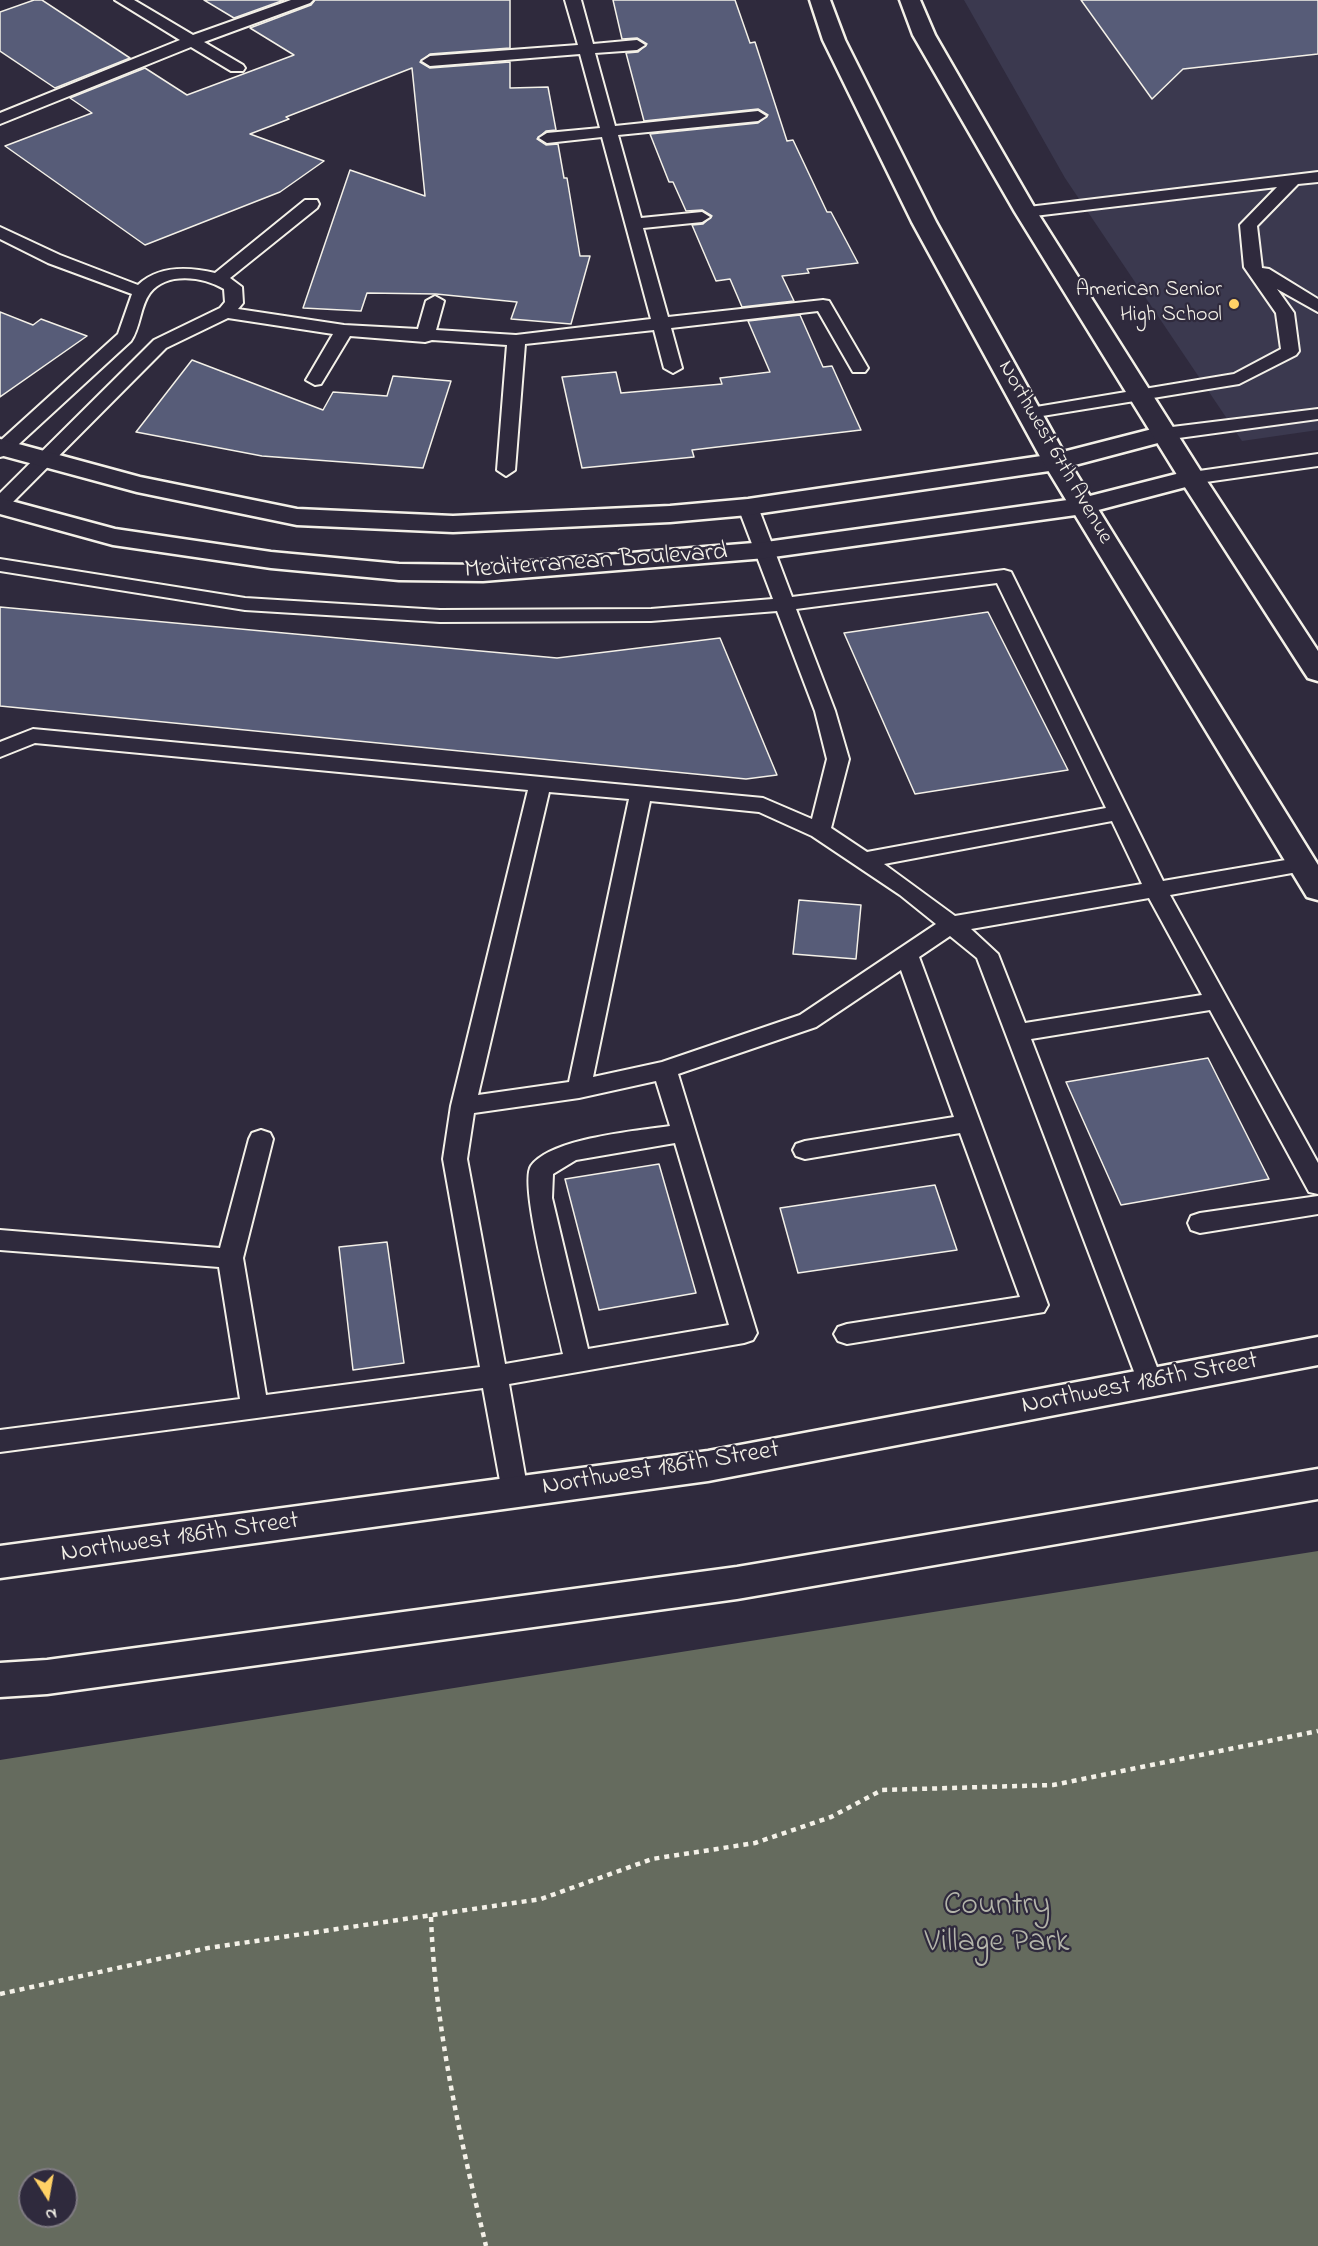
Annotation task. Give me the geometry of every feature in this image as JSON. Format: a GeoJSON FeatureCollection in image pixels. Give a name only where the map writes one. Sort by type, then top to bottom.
{"type":"FeatureCollection","features":[{"type":"Feature","properties":{"kind":"main road","name":"Northwest 67th Avenue"},"geometry":{"type":"LineString","coordinates":[[820,0],[834,40],[924,222],[1056,462],[1318,890]]}},
{"type":"Feature","properties":{"kind":"main road"},"geometry":{"type":"LineString","coordinates":[[910,0],[924,35],[1026,212],[1164,434],[1318,672]]}},
{"type":"Feature","properties":{"kind":"main road","name":"Mediterranean Boulevard"},"geometry":{"type":"LineString","coordinates":[[1,449],[137,484],[297,517],[453,524],[670,514],[748,507],[1056,462],[1164,434]]}},
{"type":"Feature","properties":{"kind":"main road","name":"Mediterranean Boulevard"},"geometry":{"type":"LineString","coordinates":[[0,505],[113,537],[271,560],[399,572],[483,573],[766,550],[1083,506],[1192,478]]}},
{"type":"Feature","properties":{"kind":"main road","name":"Northwest 186th Street"},"geometry":{"type":"LineString","coordinates":[[0,1562],[708,1466],[1318,1351]]}},
{"type":"Feature","properties":{"kind":"main road"},"geometry":{"type":"LineString","coordinates":[[0,1680],[47,1677],[737,1583],[1318,1484]]}},
{"type":"Feature","properties":{"kind":"lane"},"geometry":{"type":"LineString","coordinates":[[123,0],[237,68]]}},
{"type":"Feature","properties":{"kind":"lane"},"geometry":{"type":"LineString","coordinates":[[0,119],[192,41],[305,0]]}},
{"type":"Feature","properties":{"kind":"lane"},"geometry":{"type":"LineString","coordinates":[[573,0],[673,368]]}},
{"type":"Feature","properties":{"kind":"lane"},"geometry":{"type":"LineString","coordinates":[[430,61],[637,45]]}},
{"type":"Feature","properties":{"kind":"lane"},"geometry":{"type":"LineString","coordinates":[[547,138],[758,116]]}},
{"type":"Feature","properties":{"kind":"lane"},"geometry":{"type":"LineString","coordinates":[[1030,413],[1239,379],[1290,351],[1285,313],[1253,267],[1248,225],[1309,182]]}},
{"type":"Feature","properties":{"kind":"lane"},"geometry":{"type":"LineString","coordinates":[[1026,212],[1309,182]]}},
{"type":"Feature","properties":{"kind":"lane"},"geometry":{"type":"LineString","coordinates":[[220,278],[311,204]]}},
{"type":"Feature","properties":{"kind":"lane"},"geometry":{"type":"LineString","coordinates":[[635,224],[702,217]]}},
{"type":"Feature","properties":{"kind":"lane"},"geometry":{"type":"LineString","coordinates":[[0,232],[54,259],[141,292]]}},
{"type":"Feature","properties":{"kind":"lane"},"geometry":{"type":"LineString","coordinates":[[1253,267],[1318,307]]}},
{"type":"Feature","properties":{"kind":"lane"},"geometry":{"type":"LineString","coordinates":[[0,505],[160,344],[226,312],[234,303],[233,287],[220,278],[201,274],[160,278],[141,292],[132,329],[125,337],[1,449]]}},
{"type":"Feature","properties":{"kind":"lane"},"geometry":{"type":"LineString","coordinates":[[425,337],[435,301]]}},
{"type":"Feature","properties":{"kind":"lane"},"geometry":{"type":"LineString","coordinates":[[226,312],[344,330],[425,337],[516,340],[823,305],[859,368]]}},
{"type":"Feature","properties":{"kind":"lane"},"geometry":{"type":"LineString","coordinates":[[315,380],[344,330]]}},
{"type":"Feature","properties":{"kind":"lane"},"geometry":{"type":"LineString","coordinates":[[506,470],[516,340]]}},
{"type":"Feature","properties":{"kind":"lane"},"geometry":{"type":"LineString","coordinates":[[1164,434],[1318,414]]}},
{"type":"Feature","properties":{"kind":"lane"},"geometry":{"type":"LineString","coordinates":[[1192,478],[1318,460]]}},
{"type":"Feature","properties":{"kind":"lane"},"geometry":{"type":"LineString","coordinates":[[748,507],[825,711],[838,759],[820,831]]}},
{"type":"Feature","properties":{"kind":"lane"},"geometry":{"type":"LineString","coordinates":[[0,565],[245,604],[440,616],[651,615],[785,604],[1004,576],[1156,890],[1318,1185]]}},
{"type":"Feature","properties":{"kind":"lane"},"geometry":{"type":"LineString","coordinates":[[0,750],[33,736],[763,805],[820,831],[908,890],[987,954],[1150,1383]]}},
{"type":"Feature","properties":{"kind":"lane"},"geometry":{"type":"LineString","coordinates":[[515,1492],[455,1160],[463,1106],[540,785]]}},
{"type":"Feature","properties":{"kind":"lane"},"geometry":{"type":"LineString","coordinates":[[579,1089],[641,794]]}},
{"type":"Feature","properties":{"kind":"lane"},"geometry":{"type":"LineString","coordinates":[[863,860],[1118,813]]}},
{"type":"Feature","properties":{"kind":"lane"},"geometry":{"type":"LineString","coordinates":[[463,1106],[579,1089],[665,1070],[808,1022],[951,925],[1303,864]]}},
{"type":"Feature","properties":{"kind":"lane"},"geometry":{"type":"LineString","coordinates":[[847,1334],[1035,1305],[907,955]]}},
{"type":"Feature","properties":{"kind":"lane"},"geometry":{"type":"LineString","coordinates":[[1017,1033],[1217,1000]]}},
{"type":"Feature","properties":{"kind":"lane"},"geometry":{"type":"LineString","coordinates":[[0,1441],[493,1376],[744,1332],[665,1070]]}},
{"type":"Feature","properties":{"kind":"lane"},"geometry":{"type":"LineString","coordinates":[[805,1150],[969,1123]]}},
{"type":"Feature","properties":{"kind":"lane"},"geometry":{"type":"LineString","coordinates":[[578,1361],[540,1198],[541,1170],[570,1152],[684,1132]]}},
{"type":"Feature","properties":{"kind":"lane"},"geometry":{"type":"LineString","coordinates":[[255,1408],[230,1258],[261,1139]]}},
{"type":"Feature","properties":{"kind":"lane"},"geometry":{"type":"LineString","coordinates":[[1200,1223],[1318,1205]]}},
{"type":"Feature","properties":{"kind":"lane"},"geometry":{"type":"LineString","coordinates":[[0,1240],[230,1258]]}},
{"type":"Feature","properties":{"kind":"path"},"geometry":{"type":"LineString","coordinates":[[0,1994],[208,1947],[431,1917],[541,1899],[652,1859],[755,1843],[831,1817],[882,1790],[1053,1785],[1318,1731]]}},
{"type":"Feature","properties":{"kind":"path"},"geometry":{"type":"LineString","coordinates":[[431,1917],[431,1947],[442,2039],[460,2141],[486,2246]]}},
{"type":"Feature","properties":{"kind":"shaded area","name":"American Senior High School"},"geometry":{"type":"Polygon","coordinates":[[[964,0],[1318,0],[1318,430],[1242,441],[1065,178],[964,0]]]}},
{"type":"Feature","properties":{"kind":"green space","name":"Country Village Park"},"geometry":{"type":"Polygon","coordinates":[[[1318,1551],[1318,2246],[0,2246],[0,1760],[1318,1551]]]}},
{"type":"Feature","properties":{"kind":"building"},"geometry":{"type":"Polygon","coordinates":[[[34,0],[42,0],[130,58],[55,88],[0,51],[0,12],[34,0]]]}},
{"type":"Feature","properties":{"kind":"building"},"geometry":{"type":"Polygon","coordinates":[[[204,0],[284,0],[234,18],[204,0]]]}},
{"type":"Feature","properties":{"kind":"building"},"geometry":{"type":"Polygon","coordinates":[[[315,0],[510,0],[510,48],[430,54],[420,62],[430,68],[510,62],[510,88],[548,87],[556,130],[546,131],[537,139],[546,145],[558,144],[564,178],[567,178],[580,256],[590,256],[571,324],[511,319],[517,302],[436,294],[367,293],[361,311],[303,308],[350,170],[425,196],[412,68],[286,117],[289,119],[250,134],[324,161],[280,192],[145,245],[5,146],[92,113],[70,98],[145,68],[187,95],[294,55],[250,28],[311,5],[315,0]]]}},
{"type":"Feature","properties":{"kind":"building"},"geometry":{"type":"Polygon","coordinates":[[[613,0],[735,0],[750,43],[755,42],[787,141],[793,140],[827,212],[831,212],[858,263],[807,269],[809,273],[782,276],[794,301],[742,307],[730,279],[716,281],[692,225],[703,224],[712,216],[702,210],[686,211],[673,182],[669,182],[650,134],[758,123],[768,115],[758,109],[644,121],[626,53],[638,52],[647,44],[637,38],[622,39],[613,0]]]}},
{"type":"Feature","properties":{"kind":"building"},"geometry":{"type":"Polygon","coordinates":[[[1081,0],[1318,0],[1318,54],[1183,69],[1152,99],[1081,0]]]}},
{"type":"Feature","properties":{"kind":"building"},"geometry":{"type":"Polygon","coordinates":[[[0,312],[33,325],[41,319],[87,336],[0,397],[0,312]]]}},
{"type":"Feature","properties":{"kind":"building"},"geometry":{"type":"Polygon","coordinates":[[[800,315],[823,367],[832,366],[861,430],[692,450],[694,457],[582,468],[562,377],[616,372],[621,393],[722,384],[720,378],[770,372],[748,321],[800,315]]]}},
{"type":"Feature","properties":{"kind":"building"},"geometry":{"type":"Polygon","coordinates":[[[192,360],[323,410],[333,392],[387,396],[393,376],[451,381],[423,468],[262,456],[136,432],[192,360]]]}},
{"type":"Feature","properties":{"kind":"building"},"geometry":{"type":"Polygon","coordinates":[[[0,607],[557,658],[720,638],[777,775],[746,779],[0,706],[0,607]]]}},
{"type":"Feature","properties":{"kind":"building"},"geometry":{"type":"Polygon","coordinates":[[[988,612],[1068,770],[915,794],[844,633],[988,612]]]}},
{"type":"Feature","properties":{"kind":"building"},"geometry":{"type":"Polygon","coordinates":[[[799,900],[861,905],[856,959],[793,954],[799,900]]]}},
{"type":"Feature","properties":{"kind":"building"},"geometry":{"type":"Polygon","coordinates":[[[1208,1058],[1269,1179],[1121,1205],[1066,1082],[1208,1058]]]}},
{"type":"Feature","properties":{"kind":"building"},"geometry":{"type":"Polygon","coordinates":[[[659,1164],[696,1293],[599,1310],[565,1179],[659,1164]]]}},
{"type":"Feature","properties":{"kind":"building"},"geometry":{"type":"Polygon","coordinates":[[[935,1185],[957,1250],[798,1273],[780,1208],[935,1185]]]}},
{"type":"Feature","properties":{"kind":"building"},"geometry":{"type":"Polygon","coordinates":[[[387,1242],[404,1363],[353,1370],[339,1247],[387,1242]]]}},
{"type":"Feature","properties":{"kind":"place","name":"American Senior High School"},"geometry":{"type":"Point","coordinates":[1234,304]}}]}
